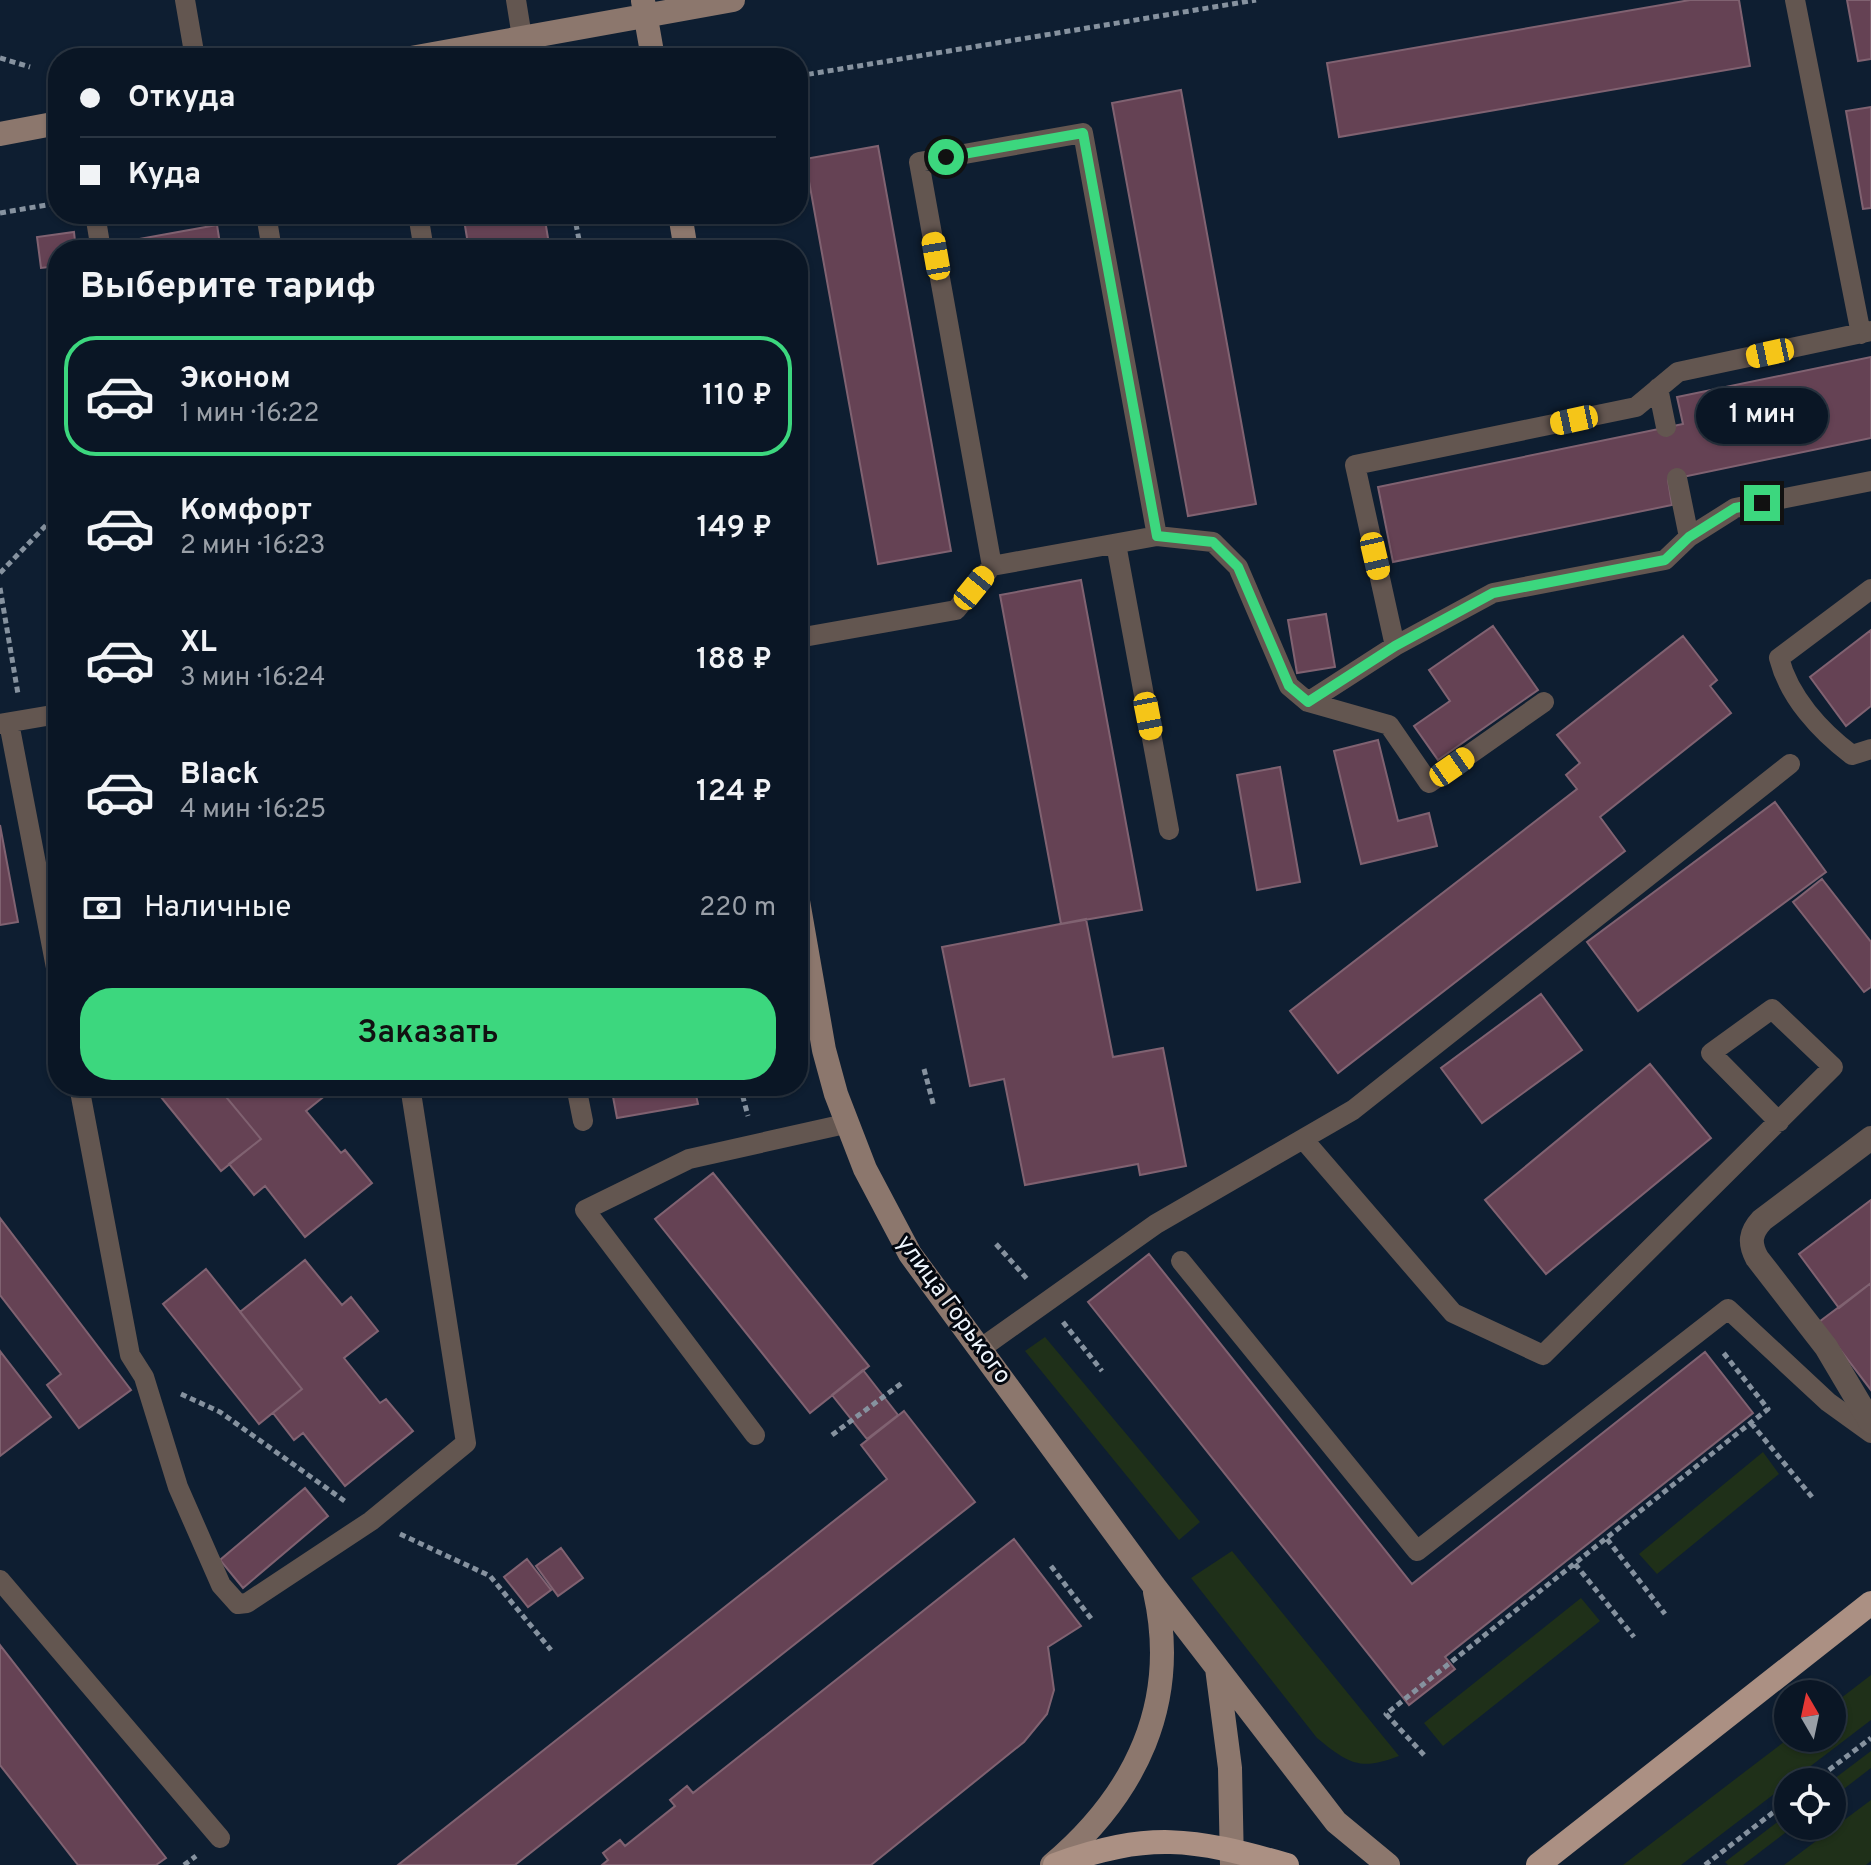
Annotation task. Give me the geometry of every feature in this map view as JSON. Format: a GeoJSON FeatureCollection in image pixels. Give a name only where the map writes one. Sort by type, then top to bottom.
{"type":"FeatureCollection","features":[{"type":"Feature","properties":{"kind":"main road"},"geometry":{"type":"LineString","coordinates":[[1538,1865],[1871,1603]]}},
{"type":"Feature","properties":{"kind":"main road"},"geometry":{"type":"LineString","coordinates":[[1053,1865],[1101,1849],[1143,1841],[1187,1841],[1232,1857],[1287,1865]]}},
{"type":"Feature","properties":{"kind":"street"},"geometry":{"type":"LineString","coordinates":[[464,48],[644,7],[733,0]]}},
{"type":"Feature","properties":{"kind":"street"},"geometry":{"type":"LineString","coordinates":[[644,7],[651,48]]}},
{"type":"Feature","properties":{"kind":"street"},"geometry":{"type":"LineString","coordinates":[[0,134],[48,125]]}},
{"type":"Feature","properties":{"kind":"street","name":"улица Горького"},"geometry":{"type":"LineString","coordinates":[[808,958],[824,1050],[845,1124],[886,1214],[910,1254],[1154,1586],[1336,1822],[1388,1865]]}},
{"type":"Feature","properties":{"kind":"street"},"geometry":{"type":"LineString","coordinates":[[1871,1138],[1762,1220],[1754,1229],[1751,1241],[1757,1258],[1839,1365],[1871,1423]]}},
{"type":"Feature","properties":{"kind":"street"},"geometry":{"type":"LineString","coordinates":[[1053,1865],[1077,1843],[1122,1791],[1146,1742],[1162,1677],[1163,1645],[1154,1586]]}},
{"type":"Feature","properties":{"kind":"street"},"geometry":{"type":"LineString","coordinates":[[1217,1667],[1230,1768],[1232,1857]]}},
{"type":"Feature","properties":{"kind":"lane"},"geometry":{"type":"LineString","coordinates":[[185,0],[193,48]]}},
{"type":"Feature","properties":{"kind":"lane"},"geometry":{"type":"LineString","coordinates":[[516,0],[522,37]]}},
{"type":"Feature","properties":{"kind":"lane"},"geometry":{"type":"LineString","coordinates":[[1395,646],[1355,465],[1636,407],[1678,372],[1866,332],[1795,0]]}},
{"type":"Feature","properties":{"kind":"lane"},"geometry":{"type":"LineString","coordinates":[[992,566],[919,162],[1083,133],[1157,536]]}},
{"type":"Feature","properties":{"kind":"lane"},"geometry":{"type":"LineString","coordinates":[[1658,388],[1666,427]]}},
{"type":"Feature","properties":{"kind":"lane"},"geometry":{"type":"LineString","coordinates":[[1677,478],[1689,537]]}},
{"type":"Feature","properties":{"kind":"lane"},"geometry":{"type":"LineString","coordinates":[[1308,702],[1395,646],[1493,593],[1665,560],[1689,537],[1735,508],[1871,481]]}},
{"type":"Feature","properties":{"kind":"lane"},"geometry":{"type":"LineString","coordinates":[[808,636],[956,610],[992,566],[1157,536],[1213,542],[1238,567],[1289,686],[1308,702],[1389,725],[1429,783],[1544,702]]}},
{"type":"Feature","properties":{"kind":"lane"},"geometry":{"type":"LineString","coordinates":[[1116,544],[1169,830]]}},
{"type":"Feature","properties":{"kind":"lane"},"geometry":{"type":"LineString","coordinates":[[1871,589],[1779,658],[1785,680],[1828,738],[1852,755],[1871,749]]}},
{"type":"Feature","properties":{"kind":"lane"},"geometry":{"type":"LineString","coordinates":[[48,716],[11,723],[48,924]]}},
{"type":"Feature","properties":{"kind":"lane"},"geometry":{"type":"LineString","coordinates":[[980,1349],[1156,1224],[1353,1110],[1790,764]]}},
{"type":"Feature","properties":{"kind":"lane"},"geometry":{"type":"LineString","coordinates":[[1303,1139],[1453,1313],[1543,1355],[1779,1122],[1833,1067],[1772,1009],[1711,1053],[1779,1122]]}},
{"type":"Feature","properties":{"kind":"lane"},"geometry":{"type":"LineString","coordinates":[[81,1096],[130,1355],[144,1377],[178,1487],[221,1585],[238,1604],[247,1603],[371,1521],[466,1443],[412,1096]]}},
{"type":"Feature","properties":{"kind":"lane"},"geometry":{"type":"LineString","coordinates":[[578,1096],[583,1121]]}},
{"type":"Feature","properties":{"kind":"lane"},"geometry":{"type":"LineString","coordinates":[[755,1435],[585,1210],[689,1159],[845,1124]]}},
{"type":"Feature","properties":{"kind":"lane"},"geometry":{"type":"LineString","coordinates":[[1181,1261],[1417,1551],[1728,1309],[1828,1402],[1871,1433]]}},
{"type":"Feature","properties":{"kind":"lane"},"geometry":{"type":"LineString","coordinates":[[0,1580],[220,1838]]}},
{"type":"Feature","properties":{"kind":"path"},"geometry":{"type":"LineString","coordinates":[[808,74],[1256,0]]}},
{"type":"Feature","properties":{"kind":"path"},"geometry":{"type":"LineString","coordinates":[[0,58],[30,67]]}},
{"type":"Feature","properties":{"kind":"path"},"geometry":{"type":"LineString","coordinates":[[0,213],[48,205]]}},
{"type":"Feature","properties":{"kind":"path"},"geometry":{"type":"LineString","coordinates":[[0,573],[48,523]]}},
{"type":"Feature","properties":{"kind":"path"},"geometry":{"type":"LineString","coordinates":[[0,588],[11,723]]}},
{"type":"Feature","properties":{"kind":"path"},"geometry":{"type":"LineString","coordinates":[[924,1069],[934,1107]]}},
{"type":"Feature","properties":{"kind":"path"},"geometry":{"type":"LineString","coordinates":[[743,1096],[745,1102]]}},
{"type":"Feature","properties":{"kind":"path"},"geometry":{"type":"LineString","coordinates":[[996,1244],[1032,1284]]}},
{"type":"Feature","properties":{"kind":"path"},"geometry":{"type":"LineString","coordinates":[[1061,1321],[1102,1371]]}},
{"type":"Feature","properties":{"kind":"path"},"geometry":{"type":"LineString","coordinates":[[1424,1755],[1386,1714],[1768,1409],[1704,1327]]}},
{"type":"Feature","properties":{"kind":"path"},"geometry":{"type":"LineString","coordinates":[[144,1377],[220,1412],[371,1521],[490,1576],[551,1650]]}},
{"type":"Feature","properties":{"kind":"path"},"geometry":{"type":"LineString","coordinates":[[832,1435],[902,1383]]}},
{"type":"Feature","properties":{"kind":"path"},"geometry":{"type":"LineString","coordinates":[[1751,1423],[1812,1497]]}},
{"type":"Feature","properties":{"kind":"path"},"geometry":{"type":"LineString","coordinates":[[1607,1539],[1665,1614]]}},
{"type":"Feature","properties":{"kind":"path"},"geometry":{"type":"LineString","coordinates":[[1575,1564],[1634,1637]]}},
{"type":"Feature","properties":{"kind":"path"},"geometry":{"type":"LineString","coordinates":[[1051,1566],[1093,1621]]}},
{"type":"Feature","properties":{"kind":"path"},"geometry":{"type":"LineString","coordinates":[[1831,1768],[1871,1738]]}},
{"type":"Feature","properties":{"kind":"path"},"geometry":{"type":"LineString","coordinates":[[1705,1865],[1774,1812]]}},
{"type":"Feature","properties":{"kind":"green space"},"geometry":{"type":"Polygon","coordinates":[[[1045,1337],[1200,1522],[1179,1540],[1025,1351],[1045,1337]]]}},
{"type":"Feature","properties":{"kind":"green space"},"geometry":{"type":"Polygon","coordinates":[[[1763,1452],[1779,1474],[1657,1574],[1639,1554],[1763,1452]]]}},
{"type":"Feature","properties":{"kind":"green space"},"geometry":{"type":"Polygon","coordinates":[[[1232,1551],[1399,1756],[1364,1764],[1347,1759],[1317,1738],[1191,1578],[1232,1551]]]}},
{"type":"Feature","properties":{"kind":"green space"},"geometry":{"type":"Polygon","coordinates":[[[1581,1598],[1600,1621],[1443,1746],[1424,1723],[1581,1598]]]}},
{"type":"Feature","properties":{"kind":"green space"},"geometry":{"type":"Polygon","coordinates":[[[1871,1675],[1871,1720],[1846,1739],[1846,1694],[1871,1675]]]}},
{"type":"Feature","properties":{"kind":"green space"},"geometry":{"type":"Polygon","coordinates":[[[1774,1749],[1774,1752],[1829,1752],[1808,1768],[1774,1768],[1774,1794],[1681,1865],[1623,1865],[1774,1749]]]}},
{"type":"Feature","properties":{"kind":"green space"},"geometry":{"type":"Polygon","coordinates":[[[1871,1751],[1871,1768],[1846,1787],[1846,1770],[1871,1751]]]}},
{"type":"Feature","properties":{"kind":"green space"},"geometry":{"type":"Polygon","coordinates":[[[1871,1800],[1871,1861],[1866,1865],[1784,1865],[1817,1840],[1846,1840],[1846,1819],[1871,1800]]]}},
{"type":"Feature","properties":{"kind":"green space"},"geometry":{"type":"Polygon","coordinates":[[[1774,1825],[1776,1840],[1743,1865],[1728,1865],[1725,1862],[1774,1825]]]}},
{"type":"Feature","properties":{"kind":"building"},"geometry":{"type":"Polygon","coordinates":[[[1690,0],[1739,0],[1750,66],[1339,137],[1327,63],[1690,0]]]}},
{"type":"Feature","properties":{"kind":"building"},"geometry":{"type":"Polygon","coordinates":[[[1847,0],[1871,0],[1871,59],[1858,61],[1847,0]]]}},
{"type":"Feature","properties":{"kind":"building"},"geometry":{"type":"Polygon","coordinates":[[[1181,90],[1256,504],[1188,516],[1112,103],[1181,90]]]}},
{"type":"Feature","properties":{"kind":"building"},"geometry":{"type":"Polygon","coordinates":[[[1871,107],[1871,208],[1863,209],[1846,111],[1871,107]]]}},
{"type":"Feature","properties":{"kind":"building"},"geometry":{"type":"Polygon","coordinates":[[[878,146],[951,551],[878,564],[808,176],[808,158],[878,146]]]}},
{"type":"Feature","properties":{"kind":"building"},"geometry":{"type":"Polygon","coordinates":[[[465,224],[546,224],[548,240],[467,240],[465,224]]]}},
{"type":"Feature","properties":{"kind":"building"},"geometry":{"type":"Polygon","coordinates":[[[217,225],[219,240],[139,240],[217,225]]]}},
{"type":"Feature","properties":{"kind":"building"},"geometry":{"type":"Polygon","coordinates":[[[74,232],[75,240],[48,240],[48,267],[41,268],[37,237],[74,232]]]}},
{"type":"Feature","properties":{"kind":"building"},"geometry":{"type":"Polygon","coordinates":[[[1871,357],[1871,438],[1668,480],[1672,505],[1393,562],[1378,487],[1683,424],[1677,397],[1871,357]]]}},
{"type":"Feature","properties":{"kind":"building"},"geometry":{"type":"Polygon","coordinates":[[[1081,580],[1142,910],[1061,924],[1000,595],[1081,580]]]}},
{"type":"Feature","properties":{"kind":"building"},"geometry":{"type":"Polygon","coordinates":[[[1326,614],[1335,667],[1297,673],[1288,620],[1326,614]]]}},
{"type":"Feature","properties":{"kind":"building"},"geometry":{"type":"Polygon","coordinates":[[[1493,626],[1538,690],[1438,760],[1414,726],[1450,701],[1429,670],[1493,626]]]}},
{"type":"Feature","properties":{"kind":"building"},"geometry":{"type":"Polygon","coordinates":[[[1871,630],[1871,706],[1846,726],[1810,677],[1871,630]]]}},
{"type":"Feature","properties":{"kind":"building"},"geometry":{"type":"Polygon","coordinates":[[[1683,636],[1717,680],[1710,686],[1731,713],[1600,817],[1625,851],[1338,1073],[1290,1011],[1577,789],[1566,775],[1580,763],[1557,735],[1683,636]]]}},
{"type":"Feature","properties":{"kind":"building"},"geometry":{"type":"Polygon","coordinates":[[[1378,740],[1398,821],[1429,813],[1437,846],[1361,864],[1334,751],[1378,740]]]}},
{"type":"Feature","properties":{"kind":"building"},"geometry":{"type":"Polygon","coordinates":[[[1280,767],[1300,882],[1257,890],[1237,775],[1280,767]]]}},
{"type":"Feature","properties":{"kind":"building"},"geometry":{"type":"Polygon","coordinates":[[[1775,802],[1826,872],[1638,1011],[1587,942],[1775,802]]]}},
{"type":"Feature","properties":{"kind":"building"},"geometry":{"type":"Polygon","coordinates":[[[0,825],[18,922],[0,925],[0,825]]]}},
{"type":"Feature","properties":{"kind":"building"},"geometry":{"type":"Polygon","coordinates":[[[1822,879],[1871,942],[1871,987],[1864,992],[1793,902],[1822,879]]]}},
{"type":"Feature","properties":{"kind":"building"},"geometry":{"type":"Polygon","coordinates":[[[1086,919],[1113,1057],[1163,1048],[1186,1166],[1140,1175],[1138,1164],[1025,1185],[1004,1079],[970,1086],[942,947],[1086,919]]]}},
{"type":"Feature","properties":{"kind":"building"},"geometry":{"type":"Polygon","coordinates":[[[1541,994],[1582,1050],[1482,1123],[1441,1068],[1541,994]]]}},
{"type":"Feature","properties":{"kind":"building"},"geometry":{"type":"Polygon","coordinates":[[[1650,1064],[1711,1138],[1546,1274],[1485,1200],[1650,1064]]]}},
{"type":"Feature","properties":{"kind":"building"},"geometry":{"type":"Polygon","coordinates":[[[160,1096],[225,1096],[261,1139],[221,1171],[160,1096]]]}},
{"type":"Feature","properties":{"kind":"building"},"geometry":{"type":"Polygon","coordinates":[[[225,1096],[325,1096],[306,1111],[341,1153],[345,1150],[372,1183],[305,1237],[265,1186],[254,1195],[229,1164],[261,1139],[225,1096]]]}},
{"type":"Feature","properties":{"kind":"building"},"geometry":{"type":"Polygon","coordinates":[[[613,1096],[696,1096],[698,1104],[617,1118],[613,1096]]]}},
{"type":"Feature","properties":{"kind":"building"},"geometry":{"type":"Polygon","coordinates":[[[713,1173],[869,1366],[810,1413],[655,1219],[713,1173]]]}},
{"type":"Feature","properties":{"kind":"building"},"geometry":{"type":"Polygon","coordinates":[[[1871,1200],[1871,1283],[1839,1308],[1799,1254],[1871,1200]]]}},
{"type":"Feature","properties":{"kind":"building"},"geometry":{"type":"Polygon","coordinates":[[[0,1218],[131,1390],[79,1428],[47,1385],[61,1374],[0,1295],[0,1218]]]}},
{"type":"Feature","properties":{"kind":"building"},"geometry":{"type":"Polygon","coordinates":[[[1149,1254],[1412,1584],[1705,1352],[1753,1413],[1445,1657],[1455,1669],[1409,1705],[1088,1302],[1149,1254]]]}},
{"type":"Feature","properties":{"kind":"building"},"geometry":{"type":"Polygon","coordinates":[[[305,1260],[342,1305],[351,1297],[378,1331],[344,1358],[380,1403],[386,1399],[413,1431],[345,1486],[303,1433],[294,1440],[273,1413],[302,1389],[240,1312],[305,1260]]]}},
{"type":"Feature","properties":{"kind":"building"},"geometry":{"type":"Polygon","coordinates":[[[206,1269],[302,1389],[259,1424],[163,1304],[206,1269]]]}},
{"type":"Feature","properties":{"kind":"building"},"geometry":{"type":"Polygon","coordinates":[[[1871,1283],[1871,1390],[1819,1322],[1871,1283]]]}},
{"type":"Feature","properties":{"kind":"building"},"geometry":{"type":"Polygon","coordinates":[[[0,1351],[51,1417],[0,1456],[0,1351]]]}},
{"type":"Feature","properties":{"kind":"building"},"geometry":{"type":"Polygon","coordinates":[[[863,1370],[898,1415],[867,1439],[832,1395],[863,1370]]]}},
{"type":"Feature","properties":{"kind":"building"},"geometry":{"type":"Polygon","coordinates":[[[904,1411],[975,1502],[515,1865],[398,1865],[887,1479],[861,1445],[904,1411]]]}},
{"type":"Feature","properties":{"kind":"building"},"geometry":{"type":"Polygon","coordinates":[[[305,1488],[328,1516],[243,1588],[220,1560],[305,1488]]]}},
{"type":"Feature","properties":{"kind":"building"},"geometry":{"type":"Polygon","coordinates":[[[1014,1539],[1081,1626],[1048,1647],[1054,1690],[1047,1714],[1024,1742],[871,1865],[602,1865],[608,1860],[603,1853],[620,1840],[625,1846],[675,1806],[670,1800],[687,1786],[693,1793],[1014,1539]]]}},
{"type":"Feature","properties":{"kind":"building"},"geometry":{"type":"Polygon","coordinates":[[[561,1548],[583,1578],[558,1596],[536,1566],[561,1548]]]}},
{"type":"Feature","properties":{"kind":"building"},"geometry":{"type":"Polygon","coordinates":[[[527,1559],[551,1590],[528,1607],[504,1577],[527,1559]]]}},
{"type":"Feature","properties":{"kind":"building"},"geometry":{"type":"Polygon","coordinates":[[[0,1645],[166,1858],[156,1865],[78,1865],[0,1765],[0,1645]]]}},
{"type":"Feature","properties":{"kind":"route"},"geometry":{"type":"LineString","coordinates":[[946,157],[1083,133],[1157,536],[1213,542],[1238,567],[1289,686],[1308,702],[1395,646],[1493,593],[1665,560],[1689,537],[1735,508],[1762,503]]}}]}
